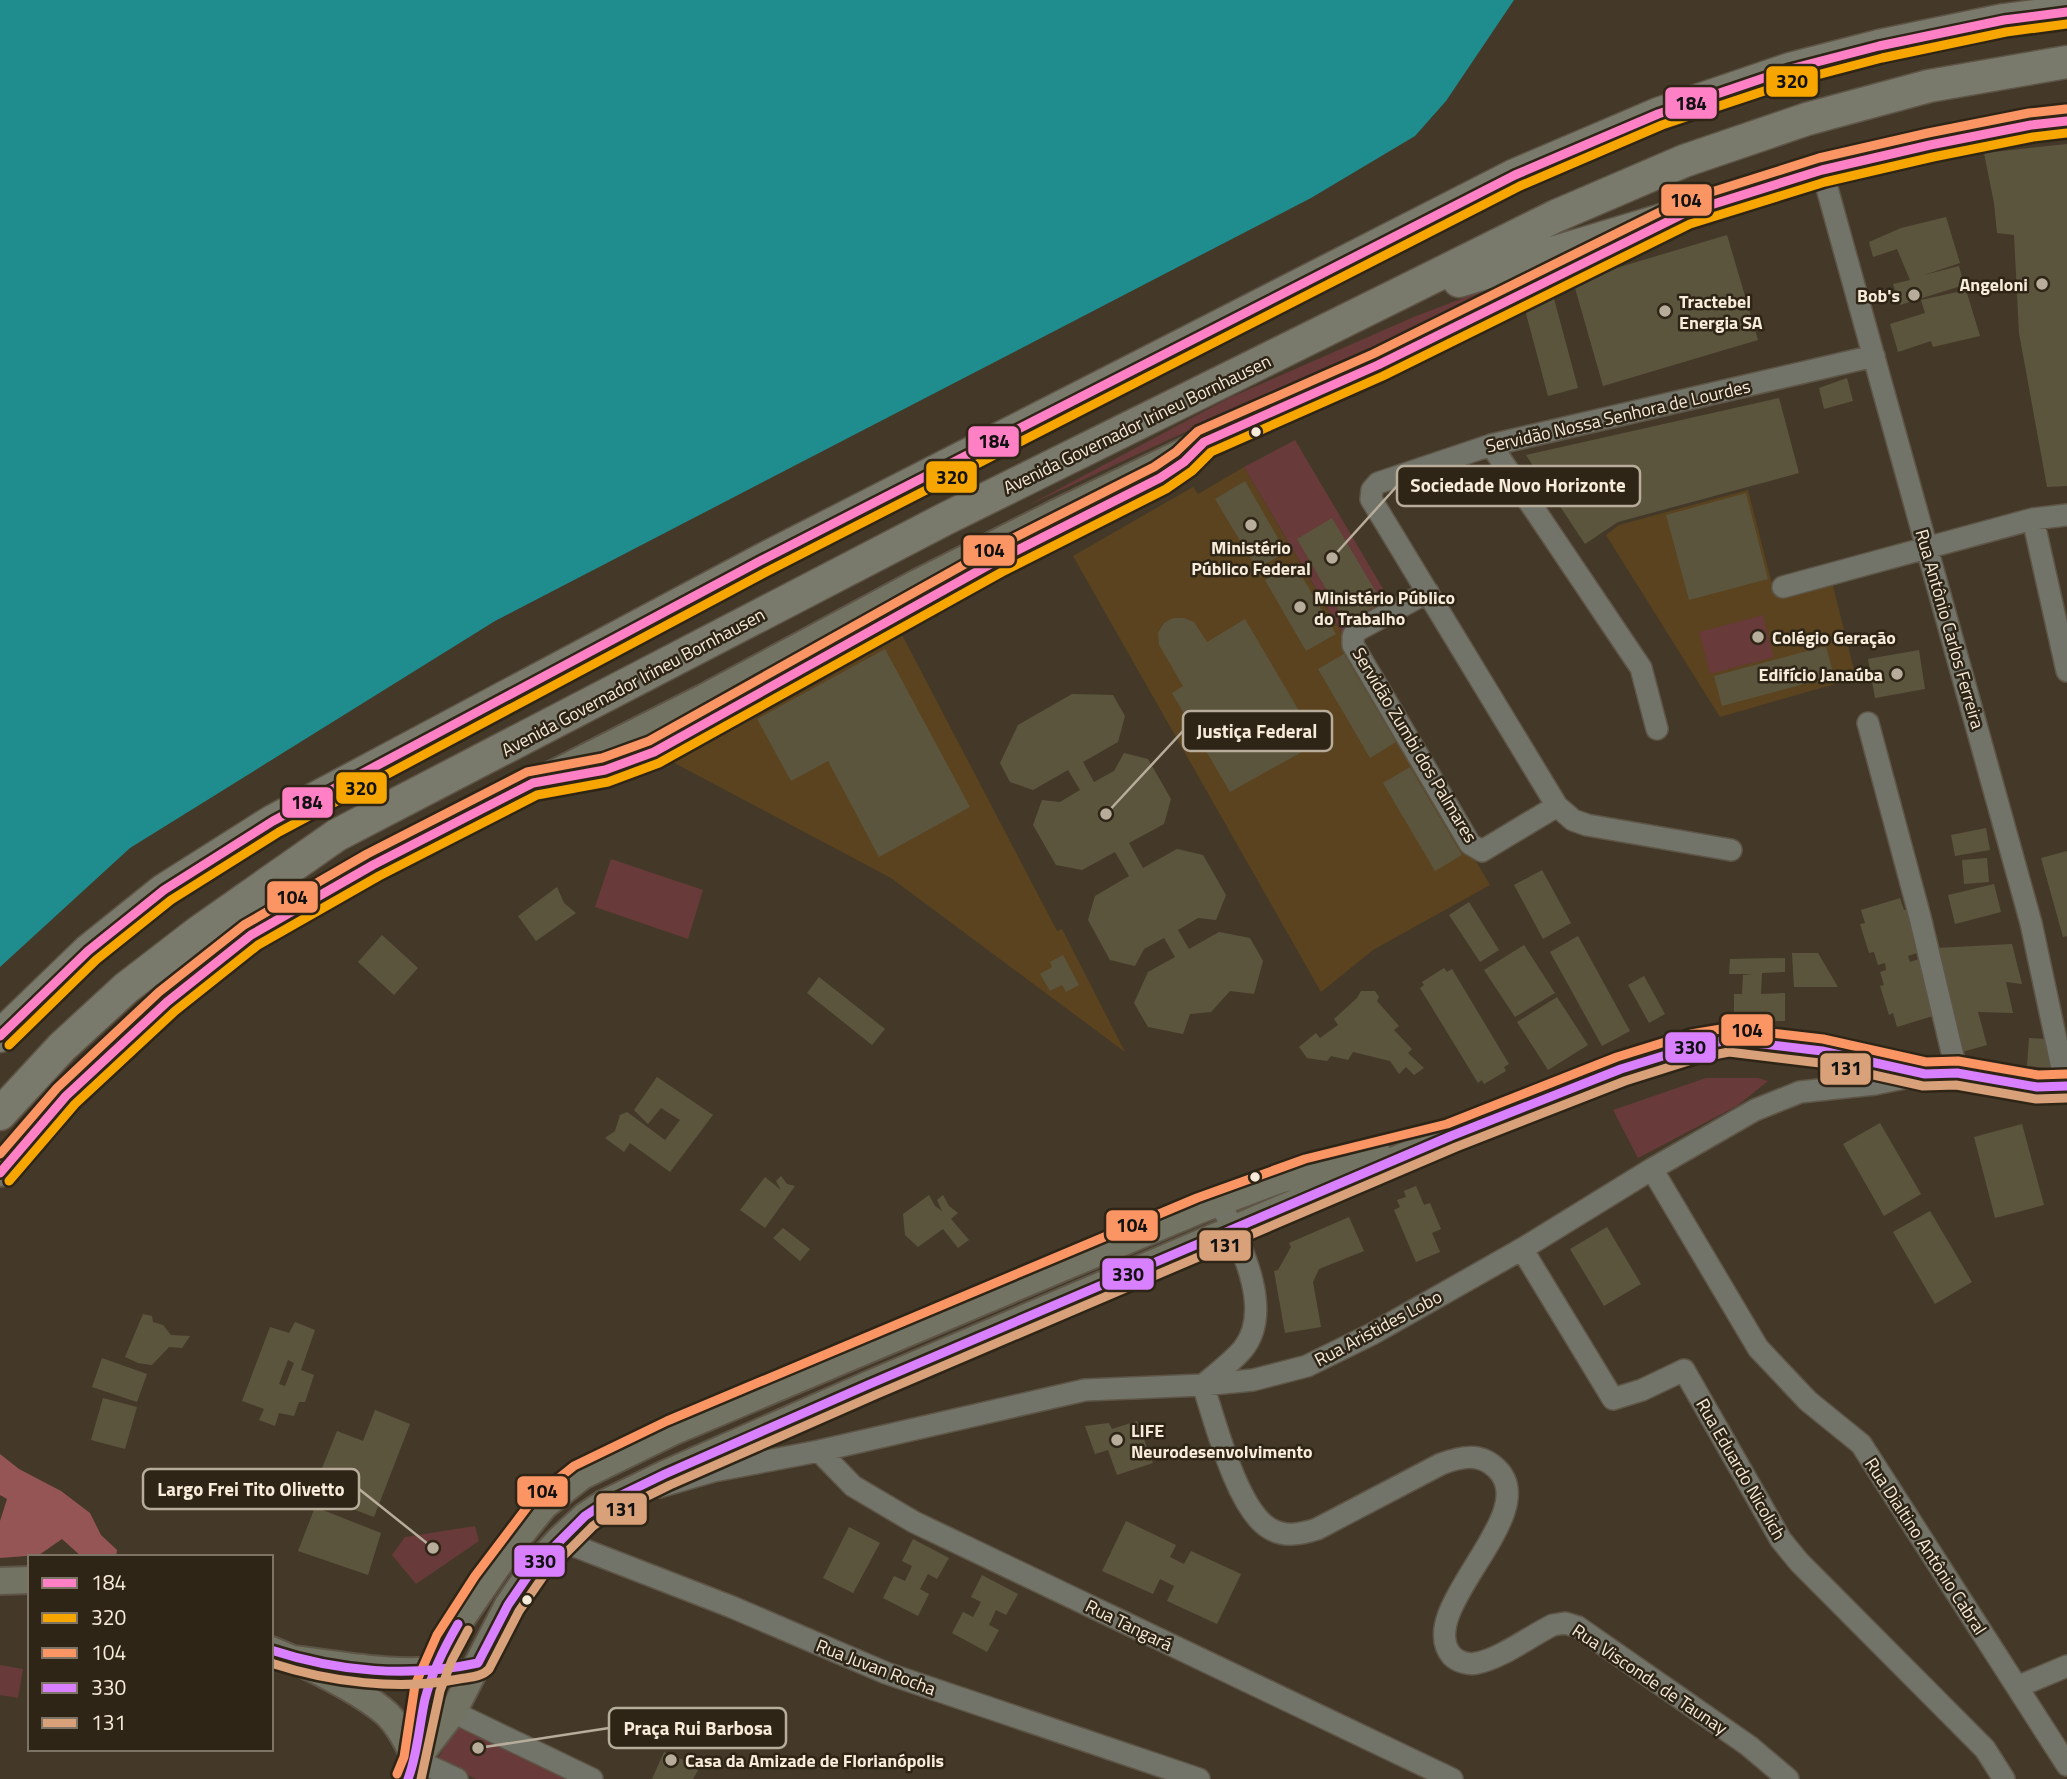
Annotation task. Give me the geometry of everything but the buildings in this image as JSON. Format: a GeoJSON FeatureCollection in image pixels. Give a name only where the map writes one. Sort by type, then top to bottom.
{"type":"FeatureCollection","features":[{"type":"Feature","properties":{"kind":"highway"},"geometry":{"type":"LineString","coordinates":[[0,1036],[88,951],[164,890],[273,821],[762,560],[1515,175],[1658,114],[1790,69],[2004,20],[2067,12]]}},
{"type":"Feature","properties":{"kind":"highway","name":"Avenida Governador Irineu Bornhausen"},"geometry":{"type":"LineString","coordinates":[[0,1114],[62,1047],[126,988],[200,930],[337,835],[946,519],[1556,216],[1684,161],[1807,118],[1915,90],[2067,62]]}},
{"type":"Feature","properties":{"kind":"highway"},"geometry":{"type":"LineString","coordinates":[[1371,308],[1685,213]]}},
{"type":"Feature","properties":{"kind":"main road"},"geometry":{"type":"LineString","coordinates":[[0,1172],[66,1096],[167,1002],[251,935],[373,865],[705,697],[917,583],[1204,442],[1378,365],[1685,213],[1822,170],[1930,145],[2031,125],[2067,121]]}},
{"type":"Feature","properties":{"kind":"main road"},"geometry":{"type":"LineString","coordinates":[[412,1770],[453,1712],[508,1605],[528,1576],[559,1540],[585,1516],[623,1494],[870,1384],[1451,1136],[1621,1069],[1695,1046],[1730,1040],[1822,1051],[1925,1074],[1957,1073],[2037,1087],[2066,1088]]}},
{"type":"Feature","properties":{"kind":"main road"},"geometry":{"type":"LineString","coordinates":[[412,1770],[433,1671],[456,1627],[485,1583],[544,1506],[582,1476],[671,1432],[1220,1202],[1308,1171],[1451,1136]]}},
{"type":"Feature","properties":{"kind":"main road"},"geometry":{"type":"LineString","coordinates":[[0,1581],[28,1580]]}},
{"type":"Feature","properties":{"kind":"main road"},"geometry":{"type":"LineString","coordinates":[[485,1583],[495,1605],[496,1629]]}},
{"type":"Feature","properties":{"kind":"main road"},"geometry":{"type":"LineString","coordinates":[[282,1654],[379,1670],[433,1671],[478,1663]]}},
{"type":"Feature","properties":{"kind":"main road"},"geometry":{"type":"LineString","coordinates":[[282,1654],[340,1684],[387,1715],[401,1731],[412,1770]]}},
{"type":"Feature","properties":{"kind":"street","name":"Rua Antônio Carlos Ferreira"},"geometry":{"type":"LineString","coordinates":[[1822,170],[2031,923],[2066,1088]]}},
{"type":"Feature","properties":{"kind":"street","name":"Servidão Nossa Senhora de Lourdes"},"geometry":{"type":"LineString","coordinates":[[1731,850],[1587,825],[1573,820],[1556,806],[1370,499],[1372,490],[1378,484],[1491,445],[1874,356]]}},
{"type":"Feature","properties":{"kind":"street"},"geometry":{"type":"LineString","coordinates":[[1491,445],[1641,668],[1657,729]]}},
{"type":"Feature","properties":{"kind":"street"},"geometry":{"type":"LineString","coordinates":[[1783,587],[2033,519],[2067,515]]}},
{"type":"Feature","properties":{"kind":"street"},"geometry":{"type":"LineString","coordinates":[[2033,519],[2067,671]]}},
{"type":"Feature","properties":{"kind":"street","name":"Servidão Zumbi dos Palmares"},"geometry":{"type":"LineString","coordinates":[[1428,592],[1358,630],[1353,636],[1353,645],[1470,844],[1482,851],[1556,806]]}},
{"type":"Feature","properties":{"kind":"street"},"geometry":{"type":"LineString","coordinates":[[1868,723],[1920,917],[1957,1073]]}},
{"type":"Feature","properties":{"kind":"street","name":"Rua Aristides Lobo"},"geometry":{"type":"LineString","coordinates":[[623,1494],[631,1495],[714,1471],[819,1451],[1085,1390],[1203,1385],[1279,1375],[1330,1356],[1522,1249],[1652,1169],[1755,1110],[1800,1092],[1875,1084],[1925,1074]]}},
{"type":"Feature","properties":{"kind":"street","name":"Rua Dialtino Antônio Cabral"},"geometry":{"type":"LineString","coordinates":[[1652,1169],[1758,1349],[1808,1401],[1861,1444],[2067,1765]]}},
{"type":"Feature","properties":{"kind":"street"},"geometry":{"type":"LineString","coordinates":[[1203,1385],[1243,1349],[1255,1326],[1255,1295],[1233,1230],[1220,1202]]}},
{"type":"Feature","properties":{"kind":"street","name":"Rua Eduardo Nicolich"},"geometry":{"type":"LineString","coordinates":[[1522,1249],[1613,1399],[1642,1390],[1684,1370],[1781,1540],[1799,1562],[1985,1749],[2004,1779]]}},
{"type":"Feature","properties":{"kind":"street","name":"Rua Visconde de Taunay"},"geometry":{"type":"LineString","coordinates":[[1203,1385],[1241,1494],[1268,1528],[1283,1534],[1302,1534],[1317,1529],[1441,1464],[1461,1457],[1481,1458],[1489,1463],[1504,1480],[1506,1505],[1499,1525],[1450,1610],[1444,1626],[1446,1644],[1453,1657],[1475,1664],[1553,1625],[1565,1623],[1578,1627],[1749,1746],[1788,1779]]}},
{"type":"Feature","properties":{"kind":"street","name":"Rua Tangará"},"geometry":{"type":"LineString","coordinates":[[819,1451],[853,1486],[914,1522],[1452,1779]]}},
{"type":"Feature","properties":{"kind":"street","name":"Rua Juvan Rocha"},"geometry":{"type":"LineString","coordinates":[[559,1540],[732,1607],[886,1674],[1199,1779]]}},
{"type":"Feature","properties":{"kind":"street"},"geometry":{"type":"LineString","coordinates":[[2017,1687],[2067,1666]]}},
{"type":"Feature","properties":{"kind":"street"},"geometry":{"type":"LineString","coordinates":[[453,1712],[592,1779]]}},
{"type":"Feature","properties":{"kind":"street"},"geometry":{"type":"LineString","coordinates":[[412,1770],[457,1779]]}},
{"type":"Feature","properties":{"kind":"shaded area"},"geometry":{"type":"Polygon","coordinates":[[[1524,275],[1347,367],[1211,420],[1027,506],[1229,398],[1416,316],[1524,275]]]}},
{"type":"Feature","properties":{"kind":"shaded area"},"geometry":{"type":"Polygon","coordinates":[[[1295,440],[1392,604],[1342,633],[1244,467],[1295,440]]]}},
{"type":"Feature","properties":{"kind":"shaded area"},"geometry":{"type":"Polygon","coordinates":[[[1244,467],[1490,885],[1373,950],[1321,992],[1073,556],[1193,487],[1198,494],[1244,467]]]}},
{"type":"Feature","properties":{"kind":"shaded area","name":"Colégio Geração"},"geometry":{"type":"Polygon","coordinates":[[[1748,490],[1775,596],[1832,582],[1856,678],[1720,717],[1606,535],[1619,525],[1748,490]]]}},
{"type":"Feature","properties":{"kind":"shaded area"},"geometry":{"type":"Polygon","coordinates":[[[1763,615],[1774,657],[1710,674],[1699,632],[1763,615]]]}},
{"type":"Feature","properties":{"kind":"shaded area"},"geometry":{"type":"Polygon","coordinates":[[[900,631],[1057,931],[1062,929],[1125,1052],[891,878],[665,758],[900,631]]]}},
{"type":"Feature","properties":{"kind":"shaded area"},"geometry":{"type":"Polygon","coordinates":[[[611,859],[703,890],[688,939],[595,907],[611,859]]]}},
{"type":"Feature","properties":{"kind":"shaded area"},"geometry":{"type":"Polygon","coordinates":[[[1706,1078],[1758,1078],[1768,1081],[1737,1106],[1638,1158],[1613,1110],[1706,1078]]]}},
{"type":"Feature","properties":{"kind":"shaded area"},"geometry":{"type":"Polygon","coordinates":[[[0,1454],[19,1469],[61,1491],[90,1513],[101,1535],[117,1550],[116,1555],[80,1555],[62,1539],[39,1555],[0,1558],[0,1521],[7,1499],[0,1495],[0,1454]]]}},
{"type":"Feature","properties":{"kind":"shaded area"},"geometry":{"type":"Polygon","coordinates":[[[475,1526],[479,1541],[416,1584],[392,1555],[405,1537],[475,1526]]]}},
{"type":"Feature","properties":{"kind":"shaded area"},"geometry":{"type":"Polygon","coordinates":[[[0,1665],[23,1669],[18,1698],[0,1695],[0,1665]]]}},
{"type":"Feature","properties":{"kind":"shaded area"},"geometry":{"type":"Polygon","coordinates":[[[458,1725],[577,1779],[476,1779],[437,1760],[458,1725]]]}},
{"type":"Feature","properties":{"kind":"water"},"geometry":{"type":"Polygon","coordinates":[[[0,0],[1514,0],[1446,101],[1415,136],[1311,198],[495,621],[130,848],[0,967],[0,0]]]}},
{"type":"Feature","properties":{"kind":"transit line","name":"184"},"geometry":{"type":"LineString","coordinates":[[0,1036],[88,951],[164,890],[273,821],[762,560],[1515,175],[1658,114],[1790,69],[1879,46],[2004,20],[2067,12]]}},
{"type":"Feature","properties":{"kind":"transit line","name":"320"},"geometry":{"type":"LineString","coordinates":[[9,1045],[96,960],[171,900],[279,832],[768,571],[1520,186],[1662,125],[1794,81],[1882,58],[2006,32],[2067,24]]}},
{"type":"Feature","properties":{"kind":"transit line","name":"104"},"geometry":{"type":"LineString","coordinates":[[0,1154],[57,1088],[111,1037],[159,992],[244,925],[367,854],[527,772],[602,758],[649,741],[990,550],[1154,467],[1176,452],[1198,431],[1373,354],[1680,202],[1819,158],[1928,133],[2029,113],[2066,109]]}},
{"type":"Feature","properties":{"kind":"transit line","name":"184"},"geometry":{"type":"LineString","coordinates":[[0,1173],[66,1096],[167,1002],[251,935],[373,865],[533,783],[605,770],[654,752],[996,561],[1160,478],[1184,462],[1204,442],[1378,365],[1685,213],[1822,170],[1930,145],[2031,125],[2067,121]]}},
{"type":"Feature","properties":{"kind":"transit line","name":"320"},"geometry":{"type":"LineString","coordinates":[[9,1181],[75,1104],[175,1011],[258,945],[379,876],[537,795],[608,782],[659,763],[1002,572],[1166,489],[1192,471],[1211,452],[1383,376],[1690,224],[1825,182],[1933,157],[2067,133]]}},
{"type":"Feature","properties":{"kind":"transit line","name":"104"},"geometry":{"type":"LineString","coordinates":[[397,1774],[404,1757],[415,1685],[437,1635],[475,1576],[534,1498],[574,1466],[667,1421],[1197,1198],[1305,1159],[1447,1124],[1617,1057],[1691,1034],[1727,1028],[1823,1039],[1926,1062],[1958,1061],[2038,1075],[2067,1074]]}},
{"type":"Feature","properties":{"kind":"transit line","name":"330"},"geometry":{"type":"LineString","coordinates":[[273,1651],[322,1663],[374,1670],[426,1670],[478,1663],[508,1605],[534,1567],[585,1516],[603,1504],[870,1384],[1451,1136],[1621,1069],[1695,1046],[1729,1040],[1822,1051],[1925,1074],[1957,1073],[2037,1087],[2067,1086]]}},
{"type":"Feature","properties":{"kind":"transit line","name":"131"},"geometry":{"type":"LineString","coordinates":[[273,1664],[316,1675],[364,1683],[436,1683],[483,1674],[489,1669],[519,1611],[544,1575],[593,1526],[609,1515],[670,1485],[875,1395],[1456,1147],[1625,1081],[1698,1058],[1729,1052],[1820,1063],[1923,1086],[1956,1085],[2036,1099],[2067,1098]]}},
{"type":"Feature","properties":{"kind":"transit line","name":"330"},"geometry":{"type":"LineString","coordinates":[[408,1779],[428,1689],[439,1660],[458,1624]]}},
{"type":"Feature","properties":{"kind":"transit line","name":"131"},"geometry":{"type":"LineString","coordinates":[[421,1779],[440,1691],[468,1630]]}},
{"type":"Feature","properties":{"kind":"place","name":"Angeloni"},"geometry":{"type":"Point","coordinates":[2042,284]}},
{"type":"Feature","properties":{"kind":"place","name":"Bob's"},"geometry":{"type":"Point","coordinates":[1914,295]}},
{"type":"Feature","properties":{"kind":"place","name":"Tractebel Energia SA"},"geometry":{"type":"Point","coordinates":[1665,311]}},
{"type":"Feature","properties":{"kind":"place","name":"Ministério Público Federal"},"geometry":{"type":"Point","coordinates":[1251,525]}},
{"type":"Feature","properties":{"kind":"place","name":"Sociedade Novo Horizonte"},"geometry":{"type":"Point","coordinates":[1332,558]}},
{"type":"Feature","properties":{"kind":"place","name":"Ministério Público do Trabalho"},"geometry":{"type":"Point","coordinates":[1300,607]}},
{"type":"Feature","properties":{"kind":"place","name":"Colégio Geração"},"geometry":{"type":"Point","coordinates":[1758,637]}},
{"type":"Feature","properties":{"kind":"place","name":"Edifício Janaúba"},"geometry":{"type":"Point","coordinates":[1897,674]}},
{"type":"Feature","properties":{"kind":"place","name":"Justiça Federal"},"geometry":{"type":"Point","coordinates":[1106,814]}},
{"type":"Feature","properties":{"kind":"place","name":"LIFE Neurodesenvolvimento"},"geometry":{"type":"Point","coordinates":[1117,1440]}},
{"type":"Feature","properties":{"kind":"place","name":"Largo Frei Tito Olivetto"},"geometry":{"type":"Point","coordinates":[433,1548]}},
{"type":"Feature","properties":{"kind":"place","name":"Praça Rui Barbosa"},"geometry":{"type":"Point","coordinates":[478,1748]}},
{"type":"Feature","properties":{"kind":"place","name":"Casa da Amizade de Florianópolis"},"geometry":{"type":"Point","coordinates":[671,1760]}}]}
